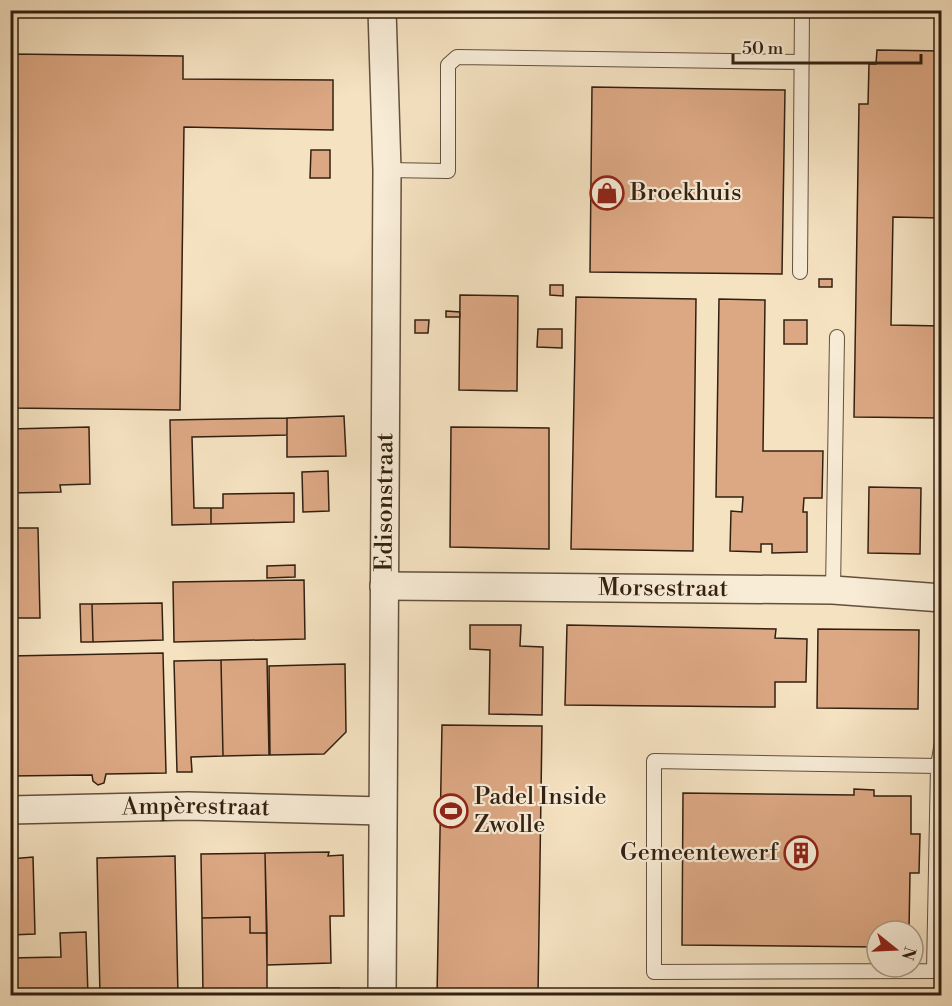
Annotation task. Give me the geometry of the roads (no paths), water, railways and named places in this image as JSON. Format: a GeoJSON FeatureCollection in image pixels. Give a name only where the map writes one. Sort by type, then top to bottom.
{"type":"FeatureCollection","features":[{"type":"Feature","properties":{"kind":"street","name":"Edisonstraat"},"geometry":{"type":"LineString","coordinates":[[382,10],[387,170],[382,996]]}},
{"type":"Feature","properties":{"kind":"street","name":"Morsestraat"},"geometry":{"type":"LineString","coordinates":[[384,586],[833,590],[942,597]]}},
{"type":"Feature","properties":{"kind":"street","name":"Ampèrestraat"},"geometry":{"type":"LineString","coordinates":[[10,810],[188,806],[382,811]]}},
{"type":"Feature","properties":{"kind":"lane"},"geometry":{"type":"LineString","coordinates":[[800,272],[802,10]]}},
{"type":"Feature","properties":{"kind":"lane"},"geometry":{"type":"LineString","coordinates":[[387,170],[448,171],[448,65],[457,57],[801,62]]}},
{"type":"Feature","properties":{"kind":"lane"},"geometry":{"type":"LineString","coordinates":[[833,590],[837,337]]}},
{"type":"Feature","properties":{"kind":"lane"},"geometry":{"type":"LineString","coordinates":[[940,766],[654,761],[654,972],[934,971],[942,742]]}},
{"type":"Feature","properties":{"kind":"place","name":"Broekhuis"},"geometry":{"type":"Point","coordinates":[607,193]}},
{"type":"Feature","properties":{"kind":"place","name":"Padel Inside Zwolle"},"geometry":{"type":"Point","coordinates":[451,811]}},
{"type":"Feature","properties":{"kind":"place","name":"Gemeentewerf"},"geometry":{"type":"Point","coordinates":[801,853]}}]}
